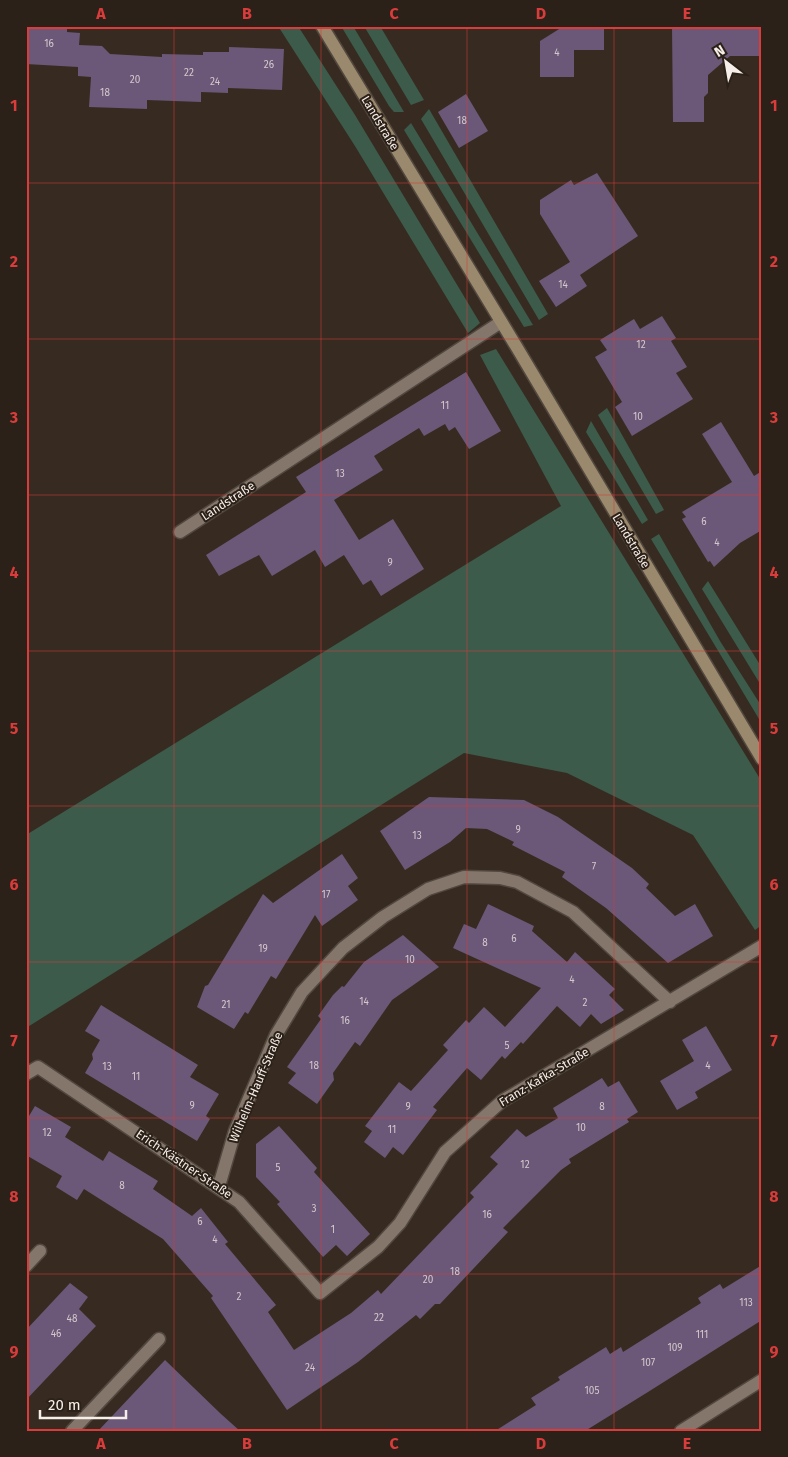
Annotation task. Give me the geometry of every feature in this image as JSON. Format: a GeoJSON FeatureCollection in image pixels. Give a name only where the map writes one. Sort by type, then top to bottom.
{"type":"FeatureCollection","features":[{"type":"Feature","properties":{"kind":"street","name":"Landstraße"},"geometry":{"type":"LineString","coordinates":[[322,26],[762,760]]}},
{"type":"Feature","properties":{"kind":"street","name":"Landstraße"},"geometry":{"type":"LineString","coordinates":[[180,532],[501,322]]}},
{"type":"Feature","properties":{"kind":"street","name":"Wilhelm-Hauff-Straße"},"geometry":{"type":"LineString","coordinates":[[219,1186],[235,1131],[276,1034],[302,992],[343,948],[383,917],[435,886],[471,877],[500,878],[517,882],[573,912],[670,1002]]}},
{"type":"Feature","properties":{"kind":"street","name":"Franz-Kafka-Straße"},"geometry":{"type":"LineString","coordinates":[[320,1293],[378,1247],[400,1223],[445,1152],[502,1101],[762,946]]}},
{"type":"Feature","properties":{"kind":"street","name":"Erich-Kästner-Straße"},"geometry":{"type":"LineString","coordinates":[[26,1074],[38,1067],[219,1186],[239,1202],[320,1293]]}},
{"type":"Feature","properties":{"kind":"street"},"geometry":{"type":"LineString","coordinates":[[26,1266],[40,1251]]}},
{"type":"Feature","properties":{"kind":"street"},"geometry":{"type":"LineString","coordinates":[[72,1431],[159,1339]]}},
{"type":"Feature","properties":{"kind":"street"},"geometry":{"type":"LineString","coordinates":[[681,1431],[701,1426],[762,1380]]}},
{"type":"Feature","properties":{"kind":"green space"},"geometry":{"type":"Polygon","coordinates":[[[278,26],[298,26],[355,115],[480,323],[468,333],[355,146],[278,26]]]}},
{"type":"Feature","properties":{"kind":"green space"},"geometry":{"type":"Polygon","coordinates":[[[341,26],[353,26],[404,112],[394,112],[389,106],[341,26]]]}},
{"type":"Feature","properties":{"kind":"green space"},"geometry":{"type":"Polygon","coordinates":[[[364,26],[380,26],[424,100],[411,105],[364,26]]]}},
{"type":"Feature","properties":{"kind":"green space"},"geometry":{"type":"Polygon","coordinates":[[[429,109],[548,314],[539,320],[421,119],[429,109]]]}},
{"type":"Feature","properties":{"kind":"green space"},"geometry":{"type":"Polygon","coordinates":[[[411,123],[533,325],[524,327],[404,130],[411,123]]]}},
{"type":"Feature","properties":{"kind":"green space"},"geometry":{"type":"Polygon","coordinates":[[[496,349],[762,782],[762,925],[755,930],[693,835],[567,773],[464,753],[26,1028],[26,835],[561,506],[480,355],[496,349]]]}},
{"type":"Feature","properties":{"kind":"green space"},"geometry":{"type":"Polygon","coordinates":[[[607,408],[664,510],[656,514],[598,415],[607,408]]]}},
{"type":"Feature","properties":{"kind":"green space"},"geometry":{"type":"Polygon","coordinates":[[[591,421],[648,520],[642,524],[586,432],[591,421]]]}},
{"type":"Feature","properties":{"kind":"green space"},"geometry":{"type":"Polygon","coordinates":[[[659,534],[720,641],[762,707],[762,724],[651,539],[659,534]]]}},
{"type":"Feature","properties":{"kind":"green space"},"geometry":{"type":"Polygon","coordinates":[[[708,581],[762,668],[762,687],[702,589],[708,581]]]}},
{"type":"Feature","properties":{"kind":"building"},"geometry":{"type":"Polygon","coordinates":[[[26,26],[67,26],[67,32],[80,33],[79,45],[102,46],[110,54],[162,57],[162,54],[203,55],[203,52],[229,52],[229,47],[284,49],[282,90],[228,88],[228,93],[201,92],[201,102],[147,100],[147,109],[89,107],[91,77],[78,76],[78,67],[26,64],[26,26]]]}},
{"type":"Feature","properties":{"kind":"building"},"geometry":{"type":"Polygon","coordinates":[[[564,26],[604,26],[604,50],[574,50],[574,77],[540,77],[540,41],[564,26]]]}},
{"type":"Feature","properties":{"kind":"building"},"geometry":{"type":"Polygon","coordinates":[[[672,26],[762,26],[761,56],[730,56],[708,75],[708,93],[704,97],[704,122],[673,122],[672,26]]]}},
{"type":"Feature","properties":{"kind":"building"},"geometry":{"type":"Polygon","coordinates":[[[466,94],[488,131],[459,148],[438,112],[466,94]]]}},
{"type":"Feature","properties":{"kind":"building"},"geometry":{"type":"Polygon","coordinates":[[[597,173],[638,236],[580,275],[587,286],[556,307],[539,281],[570,262],[540,214],[540,200],[571,180],[574,185],[597,173]]]}},
{"type":"Feature","properties":{"kind":"building"},"geometry":{"type":"Polygon","coordinates":[[[662,316],[676,338],[671,341],[687,367],[676,373],[693,399],[632,436],[615,407],[622,402],[595,357],[607,350],[600,340],[634,319],[640,329],[662,316]]]}},
{"type":"Feature","properties":{"kind":"building"},"geometry":{"type":"Polygon","coordinates":[[[466,372],[501,431],[469,449],[455,427],[449,431],[445,424],[424,436],[419,428],[374,456],[383,470],[334,500],[359,540],[393,519],[424,569],[381,596],[371,580],[363,585],[344,555],[325,567],[315,550],[272,576],[259,555],[219,576],[206,555],[306,492],[296,477],[466,372]]]}},
{"type":"Feature","properties":{"kind":"building"},"geometry":{"type":"Polygon","coordinates":[[[721,422],[754,476],[762,471],[762,530],[740,543],[714,567],[710,561],[708,562],[682,519],[686,517],[682,512],[732,482],[702,434],[721,422]]]}},
{"type":"Feature","properties":{"kind":"building"},"geometry":{"type":"Polygon","coordinates":[[[429,797],[524,800],[558,817],[632,868],[649,884],[646,888],[675,916],[695,904],[713,936],[668,963],[606,908],[562,877],[565,872],[512,845],[514,842],[487,829],[466,828],[450,842],[405,870],[380,831],[429,797]]]}},
{"type":"Feature","properties":{"kind":"building"},"geometry":{"type":"Polygon","coordinates":[[[342,854],[358,878],[348,886],[358,900],[322,926],[315,915],[276,979],[271,976],[248,1014],[245,1012],[234,1029],[197,1007],[205,986],[208,985],[263,894],[273,903],[342,854]]]}},
{"type":"Feature","properties":{"kind":"building"},"geometry":{"type":"Polygon","coordinates":[[[488,904],[534,926],[532,931],[567,962],[575,952],[615,989],[609,995],[624,1010],[601,1024],[591,1014],[580,1027],[557,1006],[523,1044],[521,1042],[505,1059],[502,1056],[481,1080],[467,1068],[433,1107],[437,1110],[403,1155],[393,1147],[385,1158],[364,1142],[372,1131],[365,1126],[399,1082],[411,1091],[448,1050],[443,1045],[466,1020],[469,1023],[484,1007],[505,1027],[541,988],[453,948],[464,924],[476,929],[488,904]]]}},
{"type":"Feature","properties":{"kind":"building"},"geometry":{"type":"Polygon","coordinates":[[[403,935],[439,967],[392,1000],[360,1046],[355,1042],[333,1073],[334,1080],[317,1104],[288,1083],[296,1073],[287,1067],[321,1019],[318,1016],[333,995],[342,986],[344,987],[364,962],[403,935]]]}},
{"type":"Feature","properties":{"kind":"building"},"geometry":{"type":"Polygon","coordinates":[[[101,1005],[198,1065],[190,1077],[219,1094],[206,1116],[210,1119],[197,1141],[85,1073],[100,1040],[85,1031],[101,1005]]]}},
{"type":"Feature","properties":{"kind":"building"},"geometry":{"type":"Polygon","coordinates":[[[706,1026],[732,1070],[695,1092],[698,1098],[677,1110],[660,1081],[694,1061],[682,1040],[706,1026]]]}},
{"type":"Feature","properties":{"kind":"building"},"geometry":{"type":"Polygon","coordinates":[[[602,1078],[608,1087],[619,1081],[638,1112],[627,1119],[629,1122],[569,1159],[571,1163],[561,1170],[503,1228],[508,1232],[440,1304],[435,1304],[420,1319],[416,1315],[358,1362],[287,1410],[211,1298],[213,1296],[163,1239],[84,1189],[77,1200],[56,1187],[62,1176],[26,1155],[26,1121],[35,1106],[71,1127],[65,1137],[103,1161],[109,1151],[158,1181],[153,1189],[192,1216],[201,1208],[228,1242],[225,1244],[276,1305],[268,1312],[294,1350],[351,1313],[378,1290],[381,1294],[474,1197],[470,1193],[498,1164],[490,1157],[517,1129],[526,1137],[558,1118],[553,1108],[602,1078]]]}},
{"type":"Feature","properties":{"kind":"building"},"geometry":{"type":"Polygon","coordinates":[[[279,1126],[317,1168],[314,1172],[370,1234],[347,1256],[336,1245],[323,1257],[277,1204],[280,1202],[256,1177],[256,1144],[279,1126]]]}},
{"type":"Feature","properties":{"kind":"building"},"geometry":{"type":"Polygon","coordinates":[[[762,1265],[762,1320],[648,1392],[585,1431],[495,1431],[536,1405],[531,1398],[560,1380],[558,1377],[606,1347],[610,1354],[621,1347],[623,1352],[701,1303],[698,1298],[720,1284],[723,1289],[762,1265]]]}},
{"type":"Feature","properties":{"kind":"building"},"geometry":{"type":"Polygon","coordinates":[[[70,1283],[88,1297],[79,1309],[96,1326],[26,1400],[26,1330],[70,1283]]]}},
{"type":"Feature","properties":{"kind":"building"},"geometry":{"type":"Polygon","coordinates":[[[165,1360],[221,1414],[240,1431],[98,1431],[165,1360]]]}}]}
